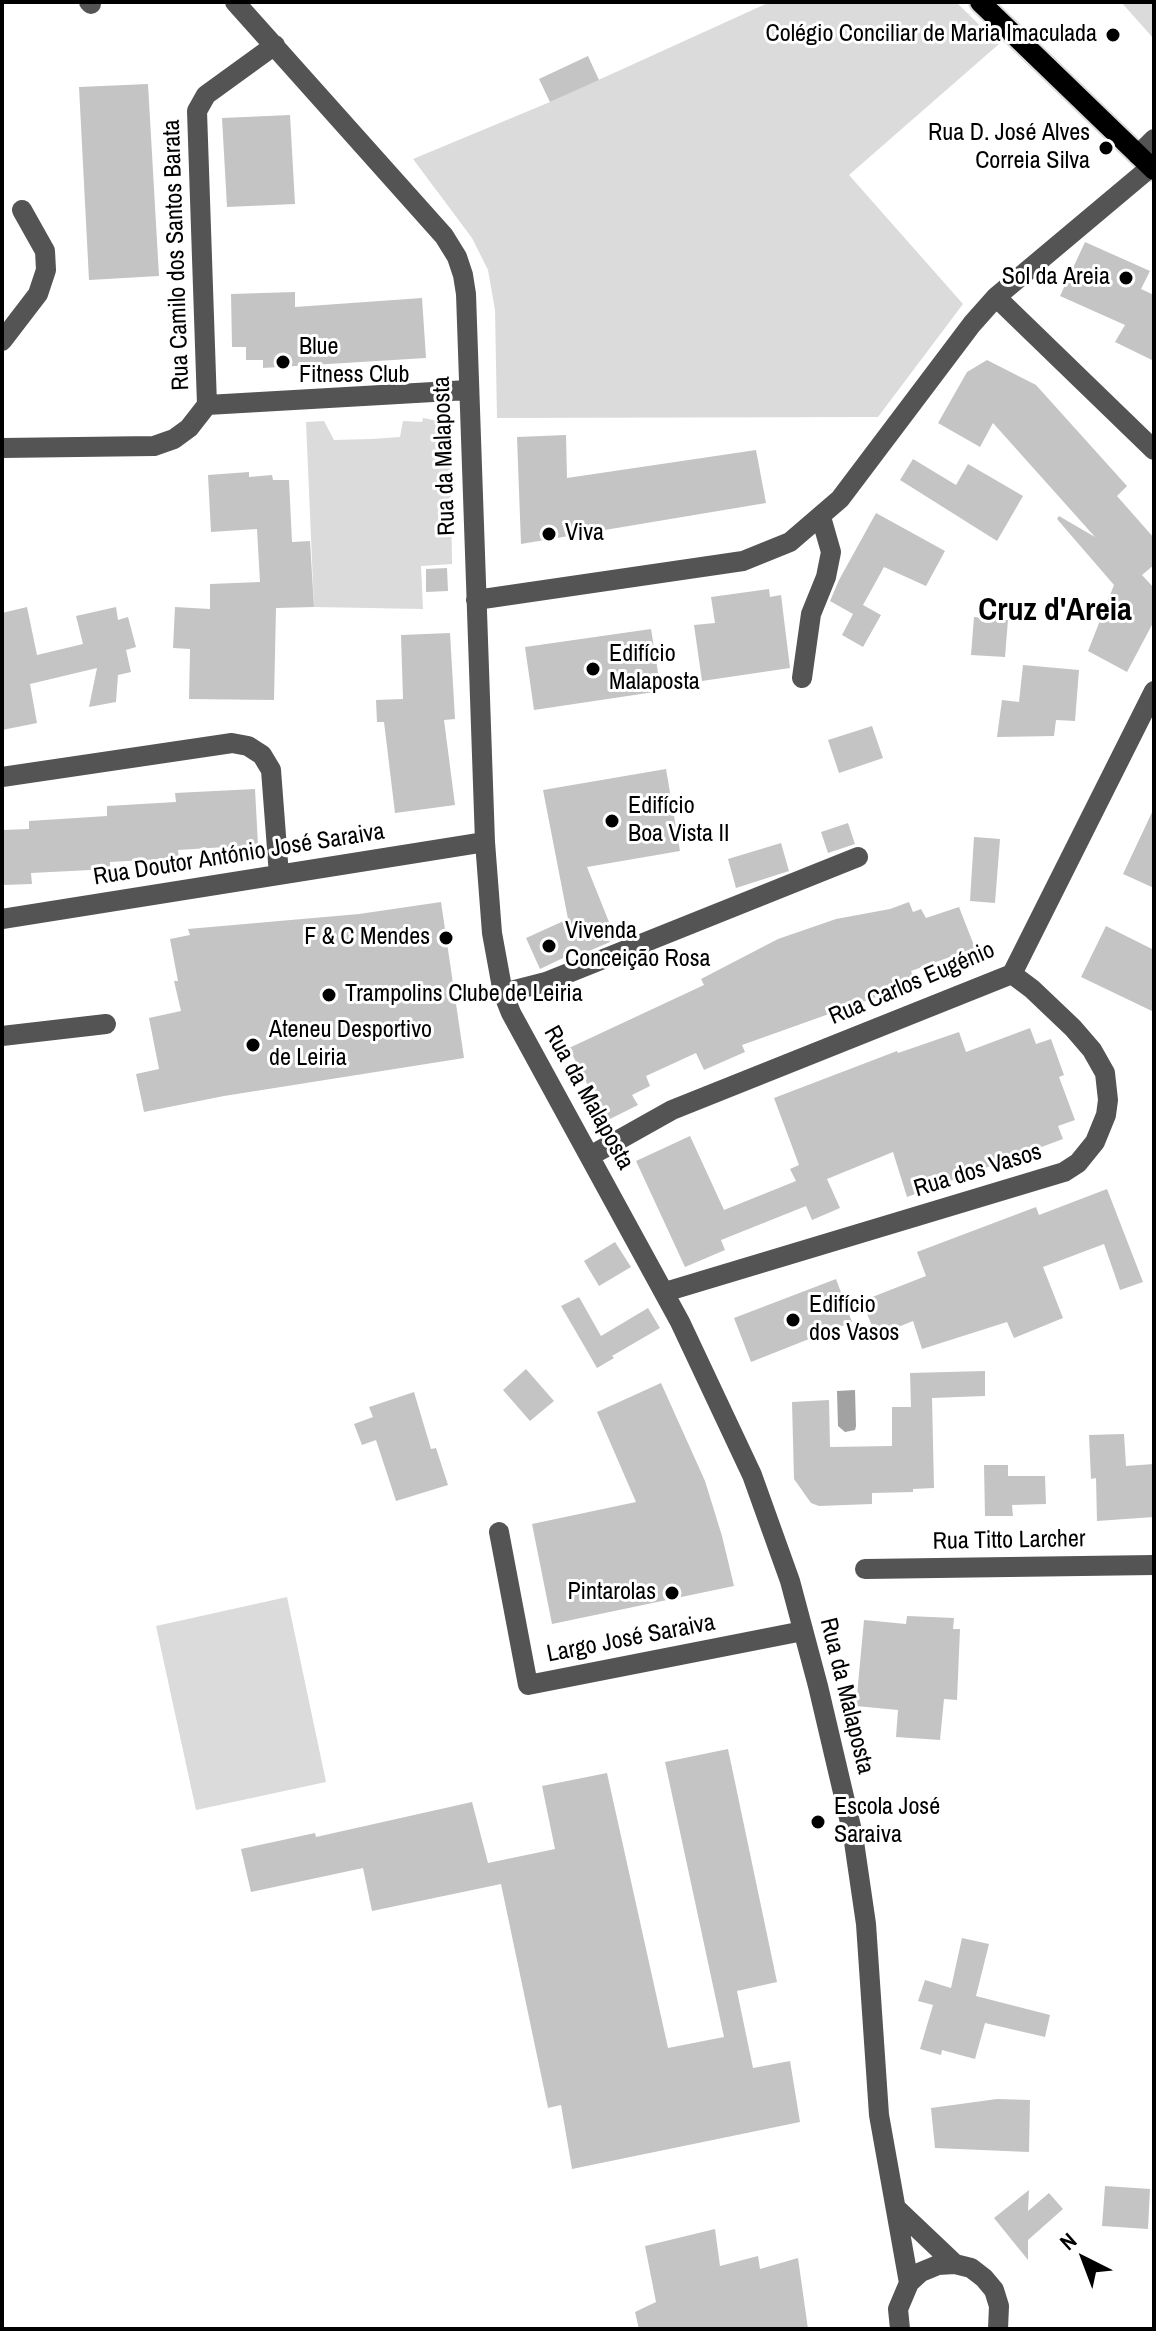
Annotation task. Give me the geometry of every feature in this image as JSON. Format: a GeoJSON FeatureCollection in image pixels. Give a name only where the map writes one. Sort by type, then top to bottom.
{"type":"FeatureCollection","features":[{"type":"Feature","properties":{"kind":"main road"},"geometry":{"type":"LineString","coordinates":[[980,2],[1148,164]]}},
{"type":"Feature","properties":{"kind":"street","name":"Rua da Malaposta"},"geometry":{"type":"LineString","coordinates":[[235,2],[444,236],[457,257],[466,294],[485,842],[492,933],[503,993],[511,1013],[665,1292],[752,1475],[771,1523],[803,1631],[853,1835],[866,1924],[879,2115],[909,2283],[898,2309],[900,2329]]}},
{"type":"Feature","properties":{"kind":"street","name":"Rua Camilo dos Santos Barata"},"geometry":{"type":"LineString","coordinates":[[207,405],[197,111],[206,95],[275,45]]}},
{"type":"Feature","properties":{"kind":"street"},"geometry":{"type":"LineString","coordinates":[[476,600],[743,561],[790,542],[840,499],[972,324],[996,297],[1148,164],[1154,139]]}},
{"type":"Feature","properties":{"kind":"street"},"geometry":{"type":"LineString","coordinates":[[2,341],[38,294],[46,270],[45,251],[22,210]]}},
{"type":"Feature","properties":{"kind":"street"},"geometry":{"type":"LineString","coordinates":[[996,297],[1154,450]]}},
{"type":"Feature","properties":{"kind":"street"},"geometry":{"type":"LineString","coordinates":[[2,448],[154,446],[174,439],[189,428],[207,405],[468,390]]}},
{"type":"Feature","properties":{"kind":"street"},"geometry":{"type":"LineString","coordinates":[[802,678],[811,614],[826,577],[831,552],[821,517]]}},
{"type":"Feature","properties":{"kind":"street","name":"Rua Carlos Eugénio"},"geometry":{"type":"LineString","coordinates":[[590,1156],[672,1110],[1012,974],[1154,691]]}},
{"type":"Feature","properties":{"kind":"street"},"geometry":{"type":"LineString","coordinates":[[2,777],[232,743],[248,746],[262,755],[271,770],[279,875]]}},
{"type":"Feature","properties":{"kind":"street","name":"Rua Doutor António José Saraiva"},"geometry":{"type":"LineString","coordinates":[[2,919],[485,842]]}},
{"type":"Feature","properties":{"kind":"street"},"geometry":{"type":"LineString","coordinates":[[503,993],[546,982],[858,857]]}},
{"type":"Feature","properties":{"kind":"street","name":"Rua dos Vasos"},"geometry":{"type":"LineString","coordinates":[[665,1292],[1064,1172],[1078,1163],[1095,1142],[1106,1115],[1105,1073],[1092,1050],[1073,1028],[1012,974]]}},
{"type":"Feature","properties":{"kind":"street"},"geometry":{"type":"LineString","coordinates":[[2,1036],[106,1024]]}},
{"type":"Feature","properties":{"kind":"street","name":"Largo José Saraiva"},"geometry":{"type":"LineString","coordinates":[[499,1532],[528,1685],[803,1631]]}},
{"type":"Feature","properties":{"kind":"street","name":"Rua Titto Larcher"},"geometry":{"type":"LineString","coordinates":[[865,1569],[1154,1565]]}},
{"type":"Feature","properties":{"kind":"street"},"geometry":{"type":"LineString","coordinates":[[897,2209],[955,2264]]}},
{"type":"Feature","properties":{"kind":"street"},"geometry":{"type":"LineString","coordinates":[[909,2283],[921,2272],[938,2265],[955,2264],[971,2268],[994,2290],[999,2306],[998,2329]]}},
{"type":"Feature","properties":{"kind":"shaded area"},"geometry":{"type":"Polygon","coordinates":[[[770,2],[956,2],[999,44],[849,175],[963,304],[878,417],[497,418],[495,310],[488,270],[472,238],[413,159],[550,102],[770,2]]]}},
{"type":"Feature","properties":{"kind":"shaded area"},"geometry":{"type":"Polygon","coordinates":[[[1121,2],[1154,2],[1154,39],[1121,2]]]}},
{"type":"Feature","properties":{"kind":"shaded area"},"geometry":{"type":"Polygon","coordinates":[[[423,418],[438,421],[450,437],[452,564],[421,566],[423,609],[314,607],[306,422],[324,421],[334,440],[371,439],[400,437],[403,421],[422,422],[423,418]]]}},
{"type":"Feature","properties":{"kind":"shaded area"},"geometry":{"type":"Polygon","coordinates":[[[855,1390],[856,1426],[855,1430],[845,1432],[838,1426],[837,1391],[855,1390]]]}},
{"type":"Feature","properties":{"kind":"shaded area"},"geometry":{"type":"Polygon","coordinates":[[[287,1597],[326,1782],[196,1810],[156,1626],[287,1597]]]}},
{"type":"Feature","properties":{"kind":"building"},"geometry":{"type":"Polygon","coordinates":[[[588,56],[599,80],[550,102],[539,79],[588,56]]]}},
{"type":"Feature","properties":{"kind":"building"},"geometry":{"type":"Polygon","coordinates":[[[148,84],[159,276],[89,280],[79,87],[148,84]]]}},
{"type":"Feature","properties":{"kind":"building"},"geometry":{"type":"Polygon","coordinates":[[[290,115],[295,204],[227,207],[222,118],[290,115]]]}},
{"type":"Feature","properties":{"kind":"building"},"geometry":{"type":"Polygon","coordinates":[[[1085,242],[1150,271],[1141,289],[1154,295],[1154,361],[1115,342],[1125,325],[1060,296],[1085,242]]]}},
{"type":"Feature","properties":{"kind":"building"},"geometry":{"type":"Polygon","coordinates":[[[295,292],[295,307],[422,298],[426,358],[263,368],[263,360],[246,360],[246,347],[232,347],[231,294],[295,292]]]}},
{"type":"Feature","properties":{"kind":"building"},"geometry":{"type":"Polygon","coordinates":[[[987,360],[1036,385],[1127,486],[1117,496],[1154,538],[1154,565],[1142,575],[1154,588],[1154,621],[1127,672],[1088,651],[1114,585],[1057,519],[1059,516],[1095,537],[993,423],[980,447],[938,423],[967,372],[987,360]]]}},
{"type":"Feature","properties":{"kind":"building"},"geometry":{"type":"Polygon","coordinates":[[[566,435],[567,478],[756,450],[766,503],[521,544],[517,437],[566,435]]]}},
{"type":"Feature","properties":{"kind":"building"},"geometry":{"type":"Polygon","coordinates":[[[913,459],[956,485],[968,464],[1023,496],[997,541],[900,480],[913,459]]]}},
{"type":"Feature","properties":{"kind":"building"},"geometry":{"type":"Polygon","coordinates":[[[249,472],[249,477],[272,475],[273,480],[289,480],[292,542],[310,541],[314,607],[276,608],[274,700],[189,699],[190,649],[173,648],[175,607],[210,609],[210,584],[260,582],[257,529],[211,532],[208,475],[249,472]]]}},
{"type":"Feature","properties":{"kind":"building"},"geometry":{"type":"Polygon","coordinates":[[[876,513],[945,551],[926,586],[884,567],[863,605],[881,615],[863,647],[842,635],[853,614],[830,601],[876,513]]]}},
{"type":"Feature","properties":{"kind":"building"},"geometry":{"type":"Polygon","coordinates":[[[447,568],[448,591],[426,592],[426,569],[447,568]]]}},
{"type":"Feature","properties":{"kind":"building"},"geometry":{"type":"Polygon","coordinates":[[[769,589],[770,597],[781,595],[790,668],[702,681],[694,625],[715,623],[711,597],[769,589]]]}},
{"type":"Feature","properties":{"kind":"building"},"geometry":{"type":"Polygon","coordinates":[[[27,607],[37,655],[83,644],[76,616],[116,607],[118,620],[128,617],[136,647],[126,650],[131,672],[118,675],[116,702],[89,707],[97,668],[30,684],[37,723],[2,730],[2,613],[27,607]]]}},
{"type":"Feature","properties":{"kind":"building"},"geometry":{"type":"Polygon","coordinates":[[[974,617],[1008,620],[1005,657],[971,655],[974,617]]]}},
{"type":"Feature","properties":{"kind":"building","name":"Edifício Malaposta"},"geometry":{"type":"Polygon","coordinates":[[[651,629],[661,691],[534,710],[525,647],[651,629]]]}},
{"type":"Feature","properties":{"kind":"building"},"geometry":{"type":"Polygon","coordinates":[[[450,633],[455,719],[444,720],[455,805],[395,813],[384,722],[377,722],[376,700],[403,699],[401,635],[450,633]]]}},
{"type":"Feature","properties":{"kind":"building"},"geometry":{"type":"Polygon","coordinates":[[[1023,665],[1079,670],[1075,721],[1056,720],[1054,736],[997,737],[1002,700],[1019,702],[1023,665]]]}},
{"type":"Feature","properties":{"kind":"building"},"geometry":{"type":"Polygon","coordinates":[[[872,726],[883,758],[839,773],[828,740],[872,726]]]}},
{"type":"Feature","properties":{"kind":"building","name":"Edifício Boa Vista II"},"geometry":{"type":"Polygon","coordinates":[[[666,769],[680,851],[587,867],[609,922],[603,925],[610,942],[582,954],[580,950],[540,969],[526,938],[568,919],[543,790],[666,769]]]}},
{"type":"Feature","properties":{"kind":"building"},"geometry":{"type":"Polygon","coordinates":[[[255,789],[258,845],[178,850],[179,858],[110,862],[110,869],[31,873],[32,884],[2,885],[2,830],[29,829],[29,821],[107,816],[107,806],[176,802],[175,793],[255,789]]]}},
{"type":"Feature","properties":{"kind":"building"},"geometry":{"type":"Polygon","coordinates":[[[1154,808],[1154,888],[1123,874],[1154,808]]]}},
{"type":"Feature","properties":{"kind":"building"},"geometry":{"type":"Polygon","coordinates":[[[848,823],[855,844],[828,853],[821,832],[848,823]]]}},
{"type":"Feature","properties":{"kind":"building"},"geometry":{"type":"Polygon","coordinates":[[[974,837],[1000,839],[995,903],[970,901],[974,837]]]}},
{"type":"Feature","properties":{"kind":"building"},"geometry":{"type":"Polygon","coordinates":[[[781,843],[789,871],[736,888],[728,859],[781,843]]]}},
{"type":"Feature","properties":{"kind":"building"},"geometry":{"type":"Polygon","coordinates":[[[441,902],[464,1058],[224,1096],[144,1112],[136,1074],[159,1069],[149,1018],[181,1011],[170,939],[190,935],[188,929],[359,914],[441,902]]]}},
{"type":"Feature","properties":{"kind":"building"},"geometry":{"type":"Polygon","coordinates":[[[909,902],[913,912],[921,909],[926,918],[959,907],[975,948],[911,971],[916,983],[742,1045],[745,1052],[704,1070],[696,1053],[646,1076],[650,1086],[632,1095],[638,1105],[606,1121],[569,1048],[704,985],[701,979],[778,939],[836,919],[890,909],[909,902]]]}},
{"type":"Feature","properties":{"kind":"building"},"geometry":{"type":"Polygon","coordinates":[[[1106,926],[1154,950],[1154,1012],[1081,977],[1106,926]]]}},
{"type":"Feature","properties":{"kind":"building"},"geometry":{"type":"Polygon","coordinates":[[[1030,1028],[1036,1044],[1051,1039],[1064,1075],[1059,1077],[1075,1120],[1058,1126],[1063,1139],[907,1197],[893,1152],[827,1179],[840,1208],[812,1220],[806,1206],[721,1240],[725,1250],[685,1267],[636,1161],[690,1136],[724,1210],[796,1181],[790,1169],[799,1165],[774,1098],[897,1051],[959,1032],[966,1052],[1030,1028]]]}},
{"type":"Feature","properties":{"kind":"building"},"geometry":{"type":"Polygon","coordinates":[[[1107,1189],[1143,1282],[1120,1290],[1104,1244],[1043,1267],[1063,1318],[1014,1338],[1007,1322],[922,1349],[913,1321],[876,1336],[862,1301],[926,1276],[917,1252],[1036,1207],[1039,1215],[1107,1189]]]}},
{"type":"Feature","properties":{"kind":"building"},"geometry":{"type":"Polygon","coordinates":[[[615,1242],[631,1267],[599,1286],[584,1261],[615,1242]]]}},
{"type":"Feature","properties":{"kind":"building","name":"Edifício dos Vasos"},"geometry":{"type":"Polygon","coordinates":[[[836,1279],[852,1322],[751,1362],[734,1318],[836,1279]]]}},
{"type":"Feature","properties":{"kind":"building"},"geometry":{"type":"Polygon","coordinates":[[[579,1297],[601,1336],[648,1308],[660,1328],[597,1368],[561,1306],[579,1297]]]}},
{"type":"Feature","properties":{"kind":"building"},"geometry":{"type":"Polygon","coordinates":[[[526,1369],[554,1401],[530,1421],[503,1390],[526,1369]]]}},
{"type":"Feature","properties":{"kind":"building"},"geometry":{"type":"Polygon","coordinates":[[[985,1371],[985,1396],[932,1398],[934,1488],[872,1493],[872,1504],[819,1506],[811,1503],[794,1479],[792,1402],[829,1400],[830,1447],[892,1446],[892,1407],[911,1407],[910,1373],[985,1371]]]}},
{"type":"Feature","properties":{"kind":"building"},"geometry":{"type":"Polygon","coordinates":[[[661,1383],[705,1481],[734,1586],[552,1624],[532,1524],[636,1502],[597,1412],[661,1383]]]}},
{"type":"Feature","properties":{"kind":"building"},"geometry":{"type":"Polygon","coordinates":[[[414,1392],[431,1449],[436,1448],[448,1485],[396,1501],[376,1440],[362,1445],[354,1424],[373,1417],[369,1407],[414,1392]]]}},
{"type":"Feature","properties":{"kind":"building"},"geometry":{"type":"Polygon","coordinates":[[[1124,1434],[1126,1466],[1154,1464],[1154,1517],[1097,1521],[1096,1478],[1091,1479],[1089,1435],[1124,1434]]]}},
{"type":"Feature","properties":{"kind":"building"},"geometry":{"type":"Polygon","coordinates":[[[984,1465],[1008,1465],[1008,1476],[1045,1476],[1046,1504],[1012,1505],[1013,1516],[985,1516],[984,1465]]]}},
{"type":"Feature","properties":{"kind":"building"},"geometry":{"type":"Polygon","coordinates":[[[907,1616],[954,1618],[953,1629],[960,1629],[957,1700],[944,1699],[940,1740],[896,1737],[898,1710],[856,1706],[864,1620],[906,1624],[907,1616]]]}},
{"type":"Feature","properties":{"kind":"building"},"geometry":{"type":"Polygon","coordinates":[[[728,1749],[777,1982],[737,1991],[753,2068],[790,2061],[800,2122],[572,2169],[561,2105],[548,2108],[501,1884],[372,1911],[363,1868],[251,1892],[241,1849],[315,1833],[316,1837],[472,1802],[488,1863],[555,1849],[542,1786],[607,1773],[668,2048],[724,2037],[665,1762],[728,1749]]]}},
{"type":"Feature","properties":{"kind":"building"},"geometry":{"type":"Polygon","coordinates":[[[962,1938],[989,1944],[976,1996],[1050,2015],[1045,2037],[985,2023],[975,2059],[942,2050],[941,2055],[920,2049],[933,2005],[918,2001],[925,1980],[951,1988],[962,1938]]]}},
{"type":"Feature","properties":{"kind":"building"},"geometry":{"type":"Polygon","coordinates":[[[997,2099],[1030,2100],[1029,2152],[935,2148],[931,2108],[997,2099]]]}},
{"type":"Feature","properties":{"kind":"building"},"geometry":{"type":"Polygon","coordinates":[[[1105,2186],[1150,2189],[1148,2229],[1102,2226],[1105,2186]]]}},
{"type":"Feature","properties":{"kind":"building"},"geometry":{"type":"Polygon","coordinates":[[[1029,2190],[1028,2211],[1049,2193],[1063,2209],[1028,2240],[1028,2260],[994,2218],[1029,2190]]]}},
{"type":"Feature","properties":{"kind":"building"},"geometry":{"type":"Polygon","coordinates":[[[715,2229],[720,2266],[758,2256],[760,2269],[798,2258],[808,2329],[639,2329],[635,2312],[656,2302],[645,2246],[715,2229]]]}},
{"type":"Feature","properties":{"kind":"place","name":"Colégio Conciliar de Maria Imaculada"},"geometry":{"type":"Point","coordinates":[1113,35]}},
{"type":"Feature","properties":{"kind":"place","name":"Rua D. José Alves Correia Silva"},"geometry":{"type":"Point","coordinates":[1106,148]}},
{"type":"Feature","properties":{"kind":"place","name":"Sol da Areia"},"geometry":{"type":"Point","coordinates":[1126,278]}},
{"type":"Feature","properties":{"kind":"place","name":"Blue Fitness Club"},"geometry":{"type":"Point","coordinates":[283,362]}},
{"type":"Feature","properties":{"kind":"place","name":"Viva"},"geometry":{"type":"Point","coordinates":[549,534]}},
{"type":"Feature","properties":{"kind":"place","name":"Edifício Malaposta"},"geometry":{"type":"Point","coordinates":[593,669]}},
{"type":"Feature","properties":{"kind":"place","name":"Edifício Boa Vista II"},"geometry":{"type":"Point","coordinates":[612,821]}},
{"type":"Feature","properties":{"kind":"place","name":"F & C Mendes"},"geometry":{"type":"Point","coordinates":[446,938]}},
{"type":"Feature","properties":{"kind":"place","name":"Vivenda Conceição Rosa"},"geometry":{"type":"Point","coordinates":[549,946]}},
{"type":"Feature","properties":{"kind":"place","name":"Trampolins Clube de Leiria"},"geometry":{"type":"Point","coordinates":[329,995]}},
{"type":"Feature","properties":{"kind":"place","name":"Ateneu Desportivo de Leiria"},"geometry":{"type":"Point","coordinates":[253,1045]}},
{"type":"Feature","properties":{"kind":"place","name":"Edifício dos Vasos"},"geometry":{"type":"Point","coordinates":[793,1320]}},
{"type":"Feature","properties":{"kind":"place","name":"Pintarolas"},"geometry":{"type":"Point","coordinates":[672,1593]}},
{"type":"Feature","properties":{"kind":"place","name":"Escola José Saraiva"},"geometry":{"type":"Point","coordinates":[818,1822]}},
{"type":"Feature","properties":{"kind":"district","name":"Cruz d'Areia"},"geometry":{"type":"Point","coordinates":[1055,611]}}]}
